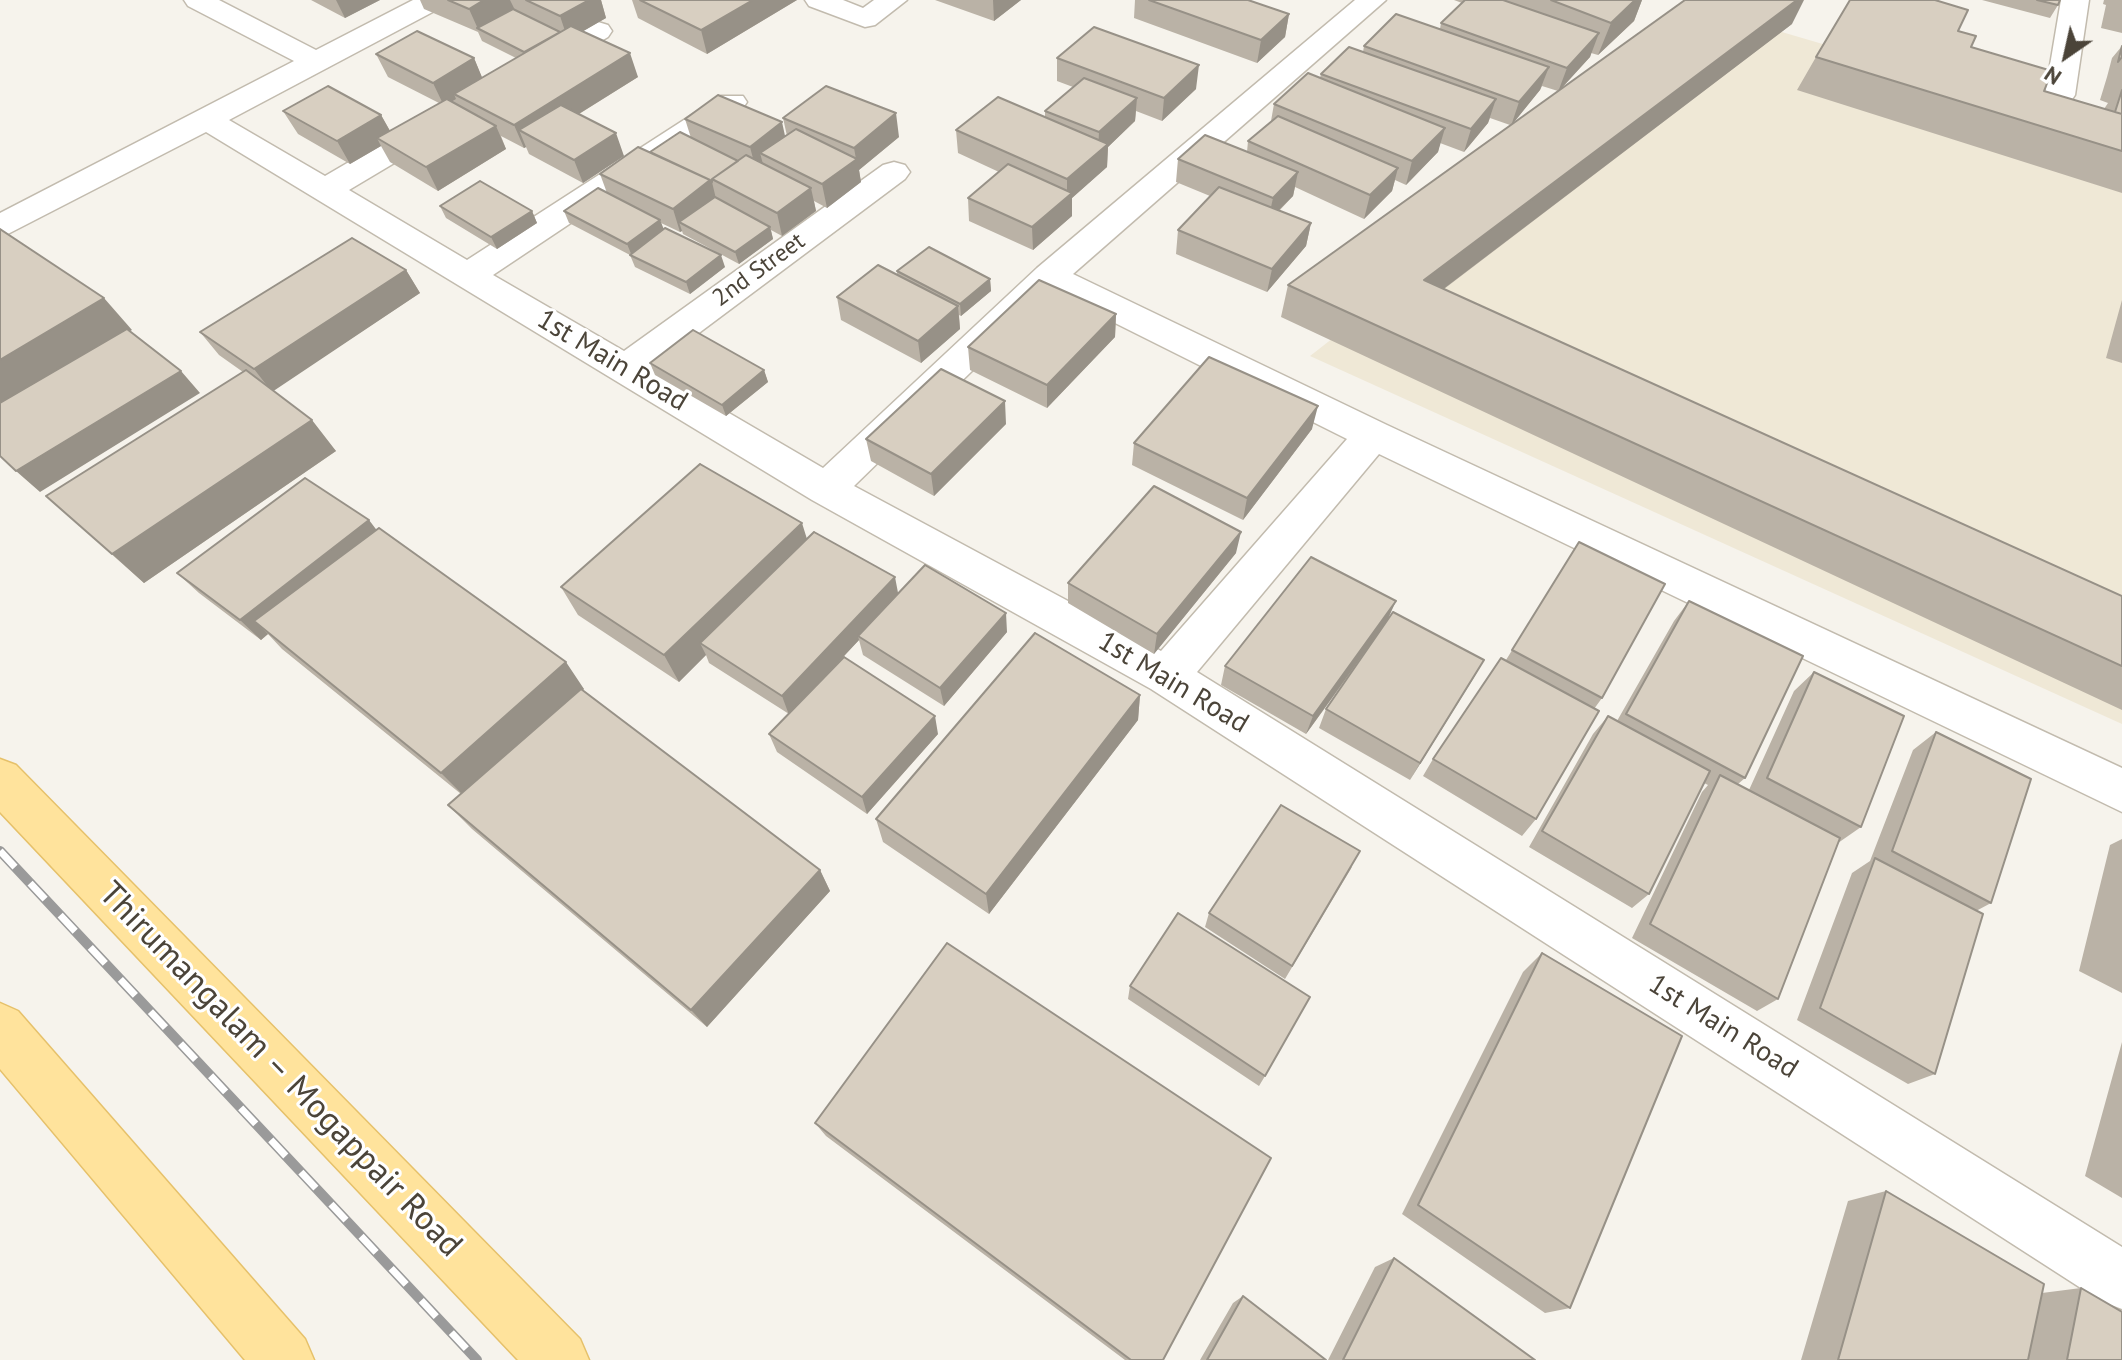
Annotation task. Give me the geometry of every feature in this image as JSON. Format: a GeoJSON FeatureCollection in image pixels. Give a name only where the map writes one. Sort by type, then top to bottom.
{"type":"FeatureCollection","features":[{"type":"Feature","properties":{"kind":"main road","name":"Thirumangalam – Mogappair Road"},"geometry":{"type":"LineString","coordinates":[[0,780],[559,1360]]}},
{"type":"Feature","properties":{"kind":"main road"},"geometry":{"type":"LineString","coordinates":[[0,1029],[284,1360]]}},
{"type":"Feature","properties":{"kind":"street"},"geometry":{"type":"LineString","coordinates":[[198,0],[317,62]]}},
{"type":"Feature","properties":{"kind":"street"},"geometry":{"type":"LineString","coordinates":[[0,227],[434,0]]}},
{"type":"Feature","properties":{"kind":"street"},"geometry":{"type":"LineString","coordinates":[[819,0],[865,19],[893,0]]}},
{"type":"Feature","properties":{"kind":"street"},"geometry":{"type":"LineString","coordinates":[[826,489],[1049,276],[1372,0]]}},
{"type":"Feature","properties":{"kind":"street"},"geometry":{"type":"LineString","coordinates":[[2060,95],[2075,0]]}},
{"type":"Feature","properties":{"kind":"street"},"geometry":{"type":"LineString","coordinates":[[516,78],[598,31]]}},
{"type":"Feature","properties":{"kind":"street"},"geometry":{"type":"LineString","coordinates":[[468,275],[732,102]]}},
{"type":"Feature","properties":{"kind":"street"},"geometry":{"type":"LineString","coordinates":[[325,190],[462,110]]}},
{"type":"Feature","properties":{"kind":"street","name":"1st Main Road"},"geometry":{"type":"LineString","coordinates":[[206,119],[826,489],[1167,676],[2122,1280]]}},
{"type":"Feature","properties":{"kind":"street","name":"2nd Street"},"geometry":{"type":"LineString","coordinates":[[625,369],[894,172]]}},
{"type":"Feature","properties":{"kind":"street"},"geometry":{"type":"LineString","coordinates":[[1049,276],[1373,435],[2122,791]]}},
{"type":"Feature","properties":{"kind":"street"},"geometry":{"type":"LineString","coordinates":[[1167,676],[1373,435]]}},
{"type":"Feature","properties":{"kind":"shaded area"},"geometry":{"type":"Polygon","coordinates":[[[1741,20],[2122,132],[2122,724],[1310,356],[1741,20]]]}},
{"type":"Feature","properties":{"kind":"building"},"geometry":{"type":"Polygon","coordinates":[[[448,0],[484,0],[469,9],[448,0]]]}},
{"type":"Feature","properties":{"kind":"building"},"geometry":{"type":"Polygon","coordinates":[[[526,0],[589,0],[560,16],[526,0]]]}},
{"type":"Feature","properties":{"kind":"building"},"geometry":{"type":"Polygon","coordinates":[[[640,0],[753,0],[701,30],[640,0]]]}},
{"type":"Feature","properties":{"kind":"building"},"geometry":{"type":"Polygon","coordinates":[[[1149,0],[1248,0],[1289,14],[1261,40],[1149,0]]]}},
{"type":"Feature","properties":{"kind":"building"},"geometry":{"type":"Polygon","coordinates":[[[1465,0],[1503,0],[1599,33],[1567,68],[1441,23],[1465,0]]]}},
{"type":"Feature","properties":{"kind":"building"},"geometry":{"type":"Polygon","coordinates":[[[1551,0],[1635,0],[1611,23],[1551,0]]]}},
{"type":"Feature","properties":{"kind":"building"},"geometry":{"type":"Polygon","coordinates":[[[1685,0],[1797,0],[1424,280],[2122,596],[2122,666],[1288,285],[1685,0]]]}},
{"type":"Feature","properties":{"kind":"building"},"geometry":{"type":"Polygon","coordinates":[[[1850,0],[1935,0],[1968,10],[1958,31],[1976,36],[1971,47],[2052,71],[2044,91],[2122,114],[2122,151],[1816,57],[1850,0]]]}},
{"type":"Feature","properties":{"kind":"building"},"geometry":{"type":"Polygon","coordinates":[[[2037,0],[2060,0],[2058,5],[2037,0]]]}},
{"type":"Feature","properties":{"kind":"building"},"geometry":{"type":"Polygon","coordinates":[[[513,9],[560,32],[524,52],[477,28],[513,9]]]}},
{"type":"Feature","properties":{"kind":"building"},"geometry":{"type":"Polygon","coordinates":[[[1396,14],[1549,67],[1519,102],[1364,46],[1396,14]]]}},
{"type":"Feature","properties":{"kind":"building"},"geometry":{"type":"Polygon","coordinates":[[[571,26],[630,53],[514,125],[454,94],[571,26]]]}},
{"type":"Feature","properties":{"kind":"building"},"geometry":{"type":"Polygon","coordinates":[[[1094,27],[1199,65],[1164,98],[1057,58],[1094,27]]]}},
{"type":"Feature","properties":{"kind":"building"},"geometry":{"type":"Polygon","coordinates":[[[417,31],[474,58],[433,83],[376,54],[417,31]]]}},
{"type":"Feature","properties":{"kind":"building"},"geometry":{"type":"Polygon","coordinates":[[[1349,47],[1496,99],[1471,129],[1321,74],[1349,47]]]}},
{"type":"Feature","properties":{"kind":"building"},"geometry":{"type":"Polygon","coordinates":[[[1308,73],[1445,128],[1412,161],[1274,104],[1308,73]]]}},
{"type":"Feature","properties":{"kind":"building"},"geometry":{"type":"Polygon","coordinates":[[[1084,78],[1137,98],[1099,132],[1045,111],[1084,78]]]}},
{"type":"Feature","properties":{"kind":"building"},"geometry":{"type":"Polygon","coordinates":[[[328,86],[381,115],[337,141],[283,111],[328,86]]]}},
{"type":"Feature","properties":{"kind":"building"},"geometry":{"type":"Polygon","coordinates":[[[826,86],[896,113],[854,148],[783,118],[826,86]]]}},
{"type":"Feature","properties":{"kind":"building"},"geometry":{"type":"Polygon","coordinates":[[[2122,90],[2122,114],[2115,112],[2122,90]]]}},
{"type":"Feature","properties":{"kind":"building"},"geometry":{"type":"Polygon","coordinates":[[[718,95],[782,122],[750,147],[685,119],[718,95]]]}},
{"type":"Feature","properties":{"kind":"building"},"geometry":{"type":"Polygon","coordinates":[[[998,97],[1108,144],[1067,179],[956,130],[998,97]]]}},
{"type":"Feature","properties":{"kind":"building"},"geometry":{"type":"Polygon","coordinates":[[[447,99],[496,126],[426,167],[377,138],[447,99]]]}},
{"type":"Feature","properties":{"kind":"building"},"geometry":{"type":"Polygon","coordinates":[[[561,105],[616,133],[574,160],[519,130],[561,105]]]}},
{"type":"Feature","properties":{"kind":"building"},"geometry":{"type":"Polygon","coordinates":[[[1278,116],[1398,168],[1370,195],[1248,141],[1278,116]]]}},
{"type":"Feature","properties":{"kind":"building"},"geometry":{"type":"Polygon","coordinates":[[[796,129],[857,159],[822,184],[760,153],[796,129]]]}},
{"type":"Feature","properties":{"kind":"building"},"geometry":{"type":"Polygon","coordinates":[[[680,132],[738,161],[712,179],[711,183],[650,152],[680,132]]]}},
{"type":"Feature","properties":{"kind":"building"},"geometry":{"type":"Polygon","coordinates":[[[1205,135],[1298,172],[1273,198],[1178,159],[1205,135]]]}},
{"type":"Feature","properties":{"kind":"building"},"geometry":{"type":"Polygon","coordinates":[[[638,147],[710,180],[673,209],[600,174],[638,147]]]}},
{"type":"Feature","properties":{"kind":"building"},"geometry":{"type":"Polygon","coordinates":[[[746,155],[811,188],[777,213],[712,179],[746,155]]]}},
{"type":"Feature","properties":{"kind":"building"},"geometry":{"type":"Polygon","coordinates":[[[1008,164],[1072,193],[1032,227],[968,198],[1008,164]]]}},
{"type":"Feature","properties":{"kind":"building"},"geometry":{"type":"Polygon","coordinates":[[[480,181],[532,211],[491,237],[440,206],[480,181]]]}},
{"type":"Feature","properties":{"kind":"building"},"geometry":{"type":"Polygon","coordinates":[[[1219,187],[1311,223],[1272,269],[1178,230],[1219,187]]]}},
{"type":"Feature","properties":{"kind":"building"},"geometry":{"type":"Polygon","coordinates":[[[598,188],[660,220],[627,244],[564,211],[598,188]]]}},
{"type":"Feature","properties":{"kind":"building"},"geometry":{"type":"Polygon","coordinates":[[[715,197],[770,227],[735,252],[679,222],[715,197]]]}},
{"type":"Feature","properties":{"kind":"building"},"geometry":{"type":"Polygon","coordinates":[[[665,228],[721,255],[686,282],[630,255],[665,228]]]}},
{"type":"Feature","properties":{"kind":"building"},"geometry":{"type":"Polygon","coordinates":[[[0,229],[104,298],[0,360],[0,229]]]}},
{"type":"Feature","properties":{"kind":"building"},"geometry":{"type":"Polygon","coordinates":[[[352,238],[406,270],[254,369],[200,332],[352,238]]]}},
{"type":"Feature","properties":{"kind":"building"},"geometry":{"type":"Polygon","coordinates":[[[929,247],[990,279],[960,304],[897,271],[929,247]]]}},
{"type":"Feature","properties":{"kind":"building"},"geometry":{"type":"Polygon","coordinates":[[[878,265],[958,306],[918,341],[837,297],[878,265]]]}},
{"type":"Feature","properties":{"kind":"building"},"geometry":{"type":"Polygon","coordinates":[[[1039,280],[1116,314],[1047,385],[968,347],[1039,280]]]}},
{"type":"Feature","properties":{"kind":"building"},"geometry":{"type":"Polygon","coordinates":[[[127,329],[181,371],[16,471],[0,456],[0,403],[127,329]]]}},
{"type":"Feature","properties":{"kind":"building"},"geometry":{"type":"Polygon","coordinates":[[[693,330],[764,370],[722,405],[650,363],[693,330]]]}},
{"type":"Feature","properties":{"kind":"building"},"geometry":{"type":"Polygon","coordinates":[[[1209,357],[1318,406],[1247,498],[1134,443],[1209,357]]]}},
{"type":"Feature","properties":{"kind":"building"},"geometry":{"type":"Polygon","coordinates":[[[941,369],[1005,401],[931,474],[866,439],[941,369]]]}},
{"type":"Feature","properties":{"kind":"building"},"geometry":{"type":"Polygon","coordinates":[[[246,370],[312,420],[112,554],[46,496],[246,370]]]}},
{"type":"Feature","properties":{"kind":"building"},"geometry":{"type":"Polygon","coordinates":[[[700,464],[802,523],[664,655],[561,587],[700,464]]]}},
{"type":"Feature","properties":{"kind":"building"},"geometry":{"type":"Polygon","coordinates":[[[305,478],[369,520],[240,620],[177,573],[305,478]]]}},
{"type":"Feature","properties":{"kind":"building"},"geometry":{"type":"Polygon","coordinates":[[[1154,486],[1241,532],[1157,634],[1068,583],[1154,486]]]}},
{"type":"Feature","properties":{"kind":"building"},"geometry":{"type":"Polygon","coordinates":[[[379,528],[566,662],[441,773],[254,621],[379,528]]]}},
{"type":"Feature","properties":{"kind":"building"},"geometry":{"type":"Polygon","coordinates":[[[814,532],[895,577],[782,696],[700,643],[814,532]]]}},
{"type":"Feature","properties":{"kind":"building"},"geometry":{"type":"Polygon","coordinates":[[[1579,542],[1665,584],[1602,698],[1512,650],[1579,542]]]}},
{"type":"Feature","properties":{"kind":"building"},"geometry":{"type":"Polygon","coordinates":[[[1311,557],[1396,601],[1313,716],[1225,666],[1311,557]]]}},
{"type":"Feature","properties":{"kind":"building"},"geometry":{"type":"Polygon","coordinates":[[[925,565],[1006,613],[940,688],[858,636],[925,565]]]}},
{"type":"Feature","properties":{"kind":"building"},"geometry":{"type":"Polygon","coordinates":[[[1689,601],[1803,656],[1745,778],[1626,714],[1689,601]]]}},
{"type":"Feature","properties":{"kind":"building"},"geometry":{"type":"Polygon","coordinates":[[[1393,612],[1484,660],[1420,763],[1326,709],[1393,612]]]}},
{"type":"Feature","properties":{"kind":"building"},"geometry":{"type":"Polygon","coordinates":[[[1035,633],[1140,695],[986,894],[876,819],[1035,633]]]}},
{"type":"Feature","properties":{"kind":"building"},"geometry":{"type":"Polygon","coordinates":[[[844,657],[935,716],[862,797],[769,734],[844,657]]]}},
{"type":"Feature","properties":{"kind":"building"},"geometry":{"type":"Polygon","coordinates":[[[1501,658],[1599,711],[1536,819],[1433,759],[1501,658]]]}},
{"type":"Feature","properties":{"kind":"building"},"geometry":{"type":"Polygon","coordinates":[[[1814,672],[1904,716],[1861,827],[1767,778],[1814,672]]]}},
{"type":"Feature","properties":{"kind":"building"},"geometry":{"type":"Polygon","coordinates":[[[581,689],[820,870],[691,1010],[448,805],[581,689]]]}},
{"type":"Feature","properties":{"kind":"building"},"geometry":{"type":"Polygon","coordinates":[[[1608,716],[1710,771],[1649,894],[1542,831],[1608,716]]]}},
{"type":"Feature","properties":{"kind":"building"},"geometry":{"type":"Polygon","coordinates":[[[1936,732],[2031,779],[1991,903],[1892,851],[1936,732]]]}},
{"type":"Feature","properties":{"kind":"building"},"geometry":{"type":"Polygon","coordinates":[[[1720,775],[1840,838],[1778,999],[1650,924],[1720,775]]]}},
{"type":"Feature","properties":{"kind":"building"},"geometry":{"type":"Polygon","coordinates":[[[1281,805],[1360,851],[1292,966],[1209,913],[1281,805]]]}},
{"type":"Feature","properties":{"kind":"building"},"geometry":{"type":"Polygon","coordinates":[[[1875,858],[1983,914],[1935,1074],[1820,1008],[1875,858]]]}},
{"type":"Feature","properties":{"kind":"building"},"geometry":{"type":"Polygon","coordinates":[[[1178,913],[1310,997],[1265,1076],[1130,986],[1178,913]]]}},
{"type":"Feature","properties":{"kind":"building"},"geometry":{"type":"Polygon","coordinates":[[[947,943],[1271,1158],[1163,1360],[1131,1360],[815,1123],[947,943]]]}},
{"type":"Feature","properties":{"kind":"building"},"geometry":{"type":"Polygon","coordinates":[[[1542,953],[1682,1036],[1570,1308],[1418,1205],[1542,953]]]}},
{"type":"Feature","properties":{"kind":"building"},"geometry":{"type":"Polygon","coordinates":[[[1886,1191],[2044,1284],[2028,1360],[1838,1360],[1886,1191]]]}},
{"type":"Feature","properties":{"kind":"building"},"geometry":{"type":"Polygon","coordinates":[[[1394,1258],[1535,1360],[1343,1360],[1394,1258]]]}},
{"type":"Feature","properties":{"kind":"building"},"geometry":{"type":"Polygon","coordinates":[[[2081,1288],[2122,1312],[2122,1360],[2067,1360],[2081,1288]]]}},
{"type":"Feature","properties":{"kind":"building"},"geometry":{"type":"Polygon","coordinates":[[[1243,1296],[1326,1360],[1207,1360],[1243,1296]]]}},
{"type":"Feature","properties":{"kind":"railway"},"geometry":{"type":"LineString","coordinates":[[0,851],[477,1360]]}}]}
